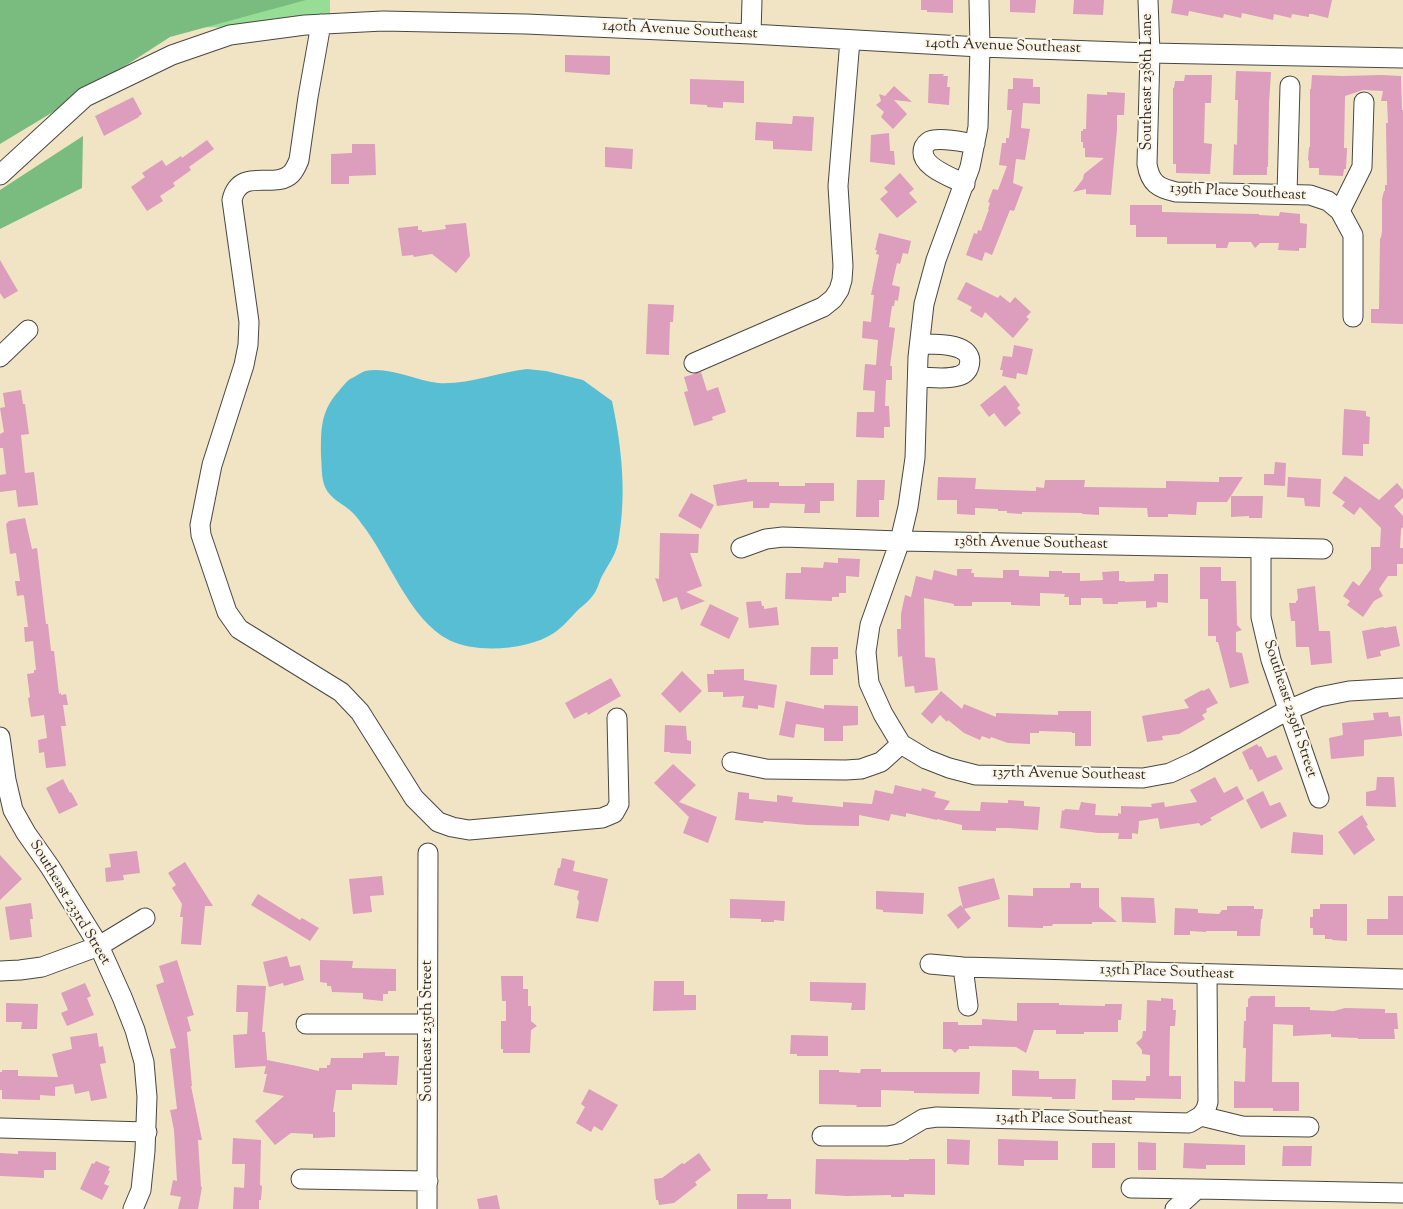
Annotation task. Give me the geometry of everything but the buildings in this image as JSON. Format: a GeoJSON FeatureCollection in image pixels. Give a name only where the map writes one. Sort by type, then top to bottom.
{"type":"FeatureCollection","features":[{"type":"Feature","properties":{"kind":"street"},"geometry":{"type":"LineString","coordinates":[[750,34],[752,0]]}},
{"type":"Feature","properties":{"kind":"street"},"geometry":{"type":"LineString","coordinates":[[732,762],[766,769],[861,769],[881,762],[902,744],[883,714],[869,683],[866,652],[870,625],[900,541],[908,507],[915,458],[918,377],[924,304],[936,260],[970,167],[978,127],[980,47],[979,0]]}},
{"type":"Feature","properties":{"kind":"street","name":"Southeast 238th Lane"},"geometry":{"type":"LineString","coordinates":[[1147,164],[1150,53],[1148,0]]}},
{"type":"Feature","properties":{"kind":"street","name":"140th Avenue Southeast"},"geometry":{"type":"LineString","coordinates":[[0,175],[85,97],[172,55],[230,35],[305,25],[383,20],[533,24],[980,47],[1150,53],[1403,58]]}},
{"type":"Feature","properties":{"kind":"street"},"geometry":{"type":"LineString","coordinates":[[321,24],[297,166],[291,174],[283,179],[243,183],[233,195],[232,200],[249,322],[248,346],[244,364],[212,465],[200,525],[201,535],[227,612],[239,630],[341,692],[360,712],[414,798],[438,822],[452,827],[469,830],[602,818],[614,813],[619,804],[617,718]]}},
{"type":"Feature","properties":{"kind":"street"},"geometry":{"type":"LineString","coordinates":[[694,363],[823,307],[833,299],[839,290],[842,280],[843,266],[838,179],[850,40]]}},
{"type":"Feature","properties":{"kind":"street"},"geometry":{"type":"LineString","coordinates":[[1287,194],[1290,86]]}},
{"type":"Feature","properties":{"kind":"street"},"geometry":{"type":"LineString","coordinates":[[1352,317],[1353,235],[1340,211],[1362,167],[1364,102]]}},
{"type":"Feature","properties":{"kind":"street"},"geometry":{"type":"LineString","coordinates":[[964,184],[937,170],[926,161],[923,152],[925,144],[933,140],[975,144]]}},
{"type":"Feature","properties":{"kind":"street","name":"139th Place Southeast"},"geometry":{"type":"LineString","coordinates":[[1147,164],[1148,174],[1162,189],[1176,192],[1310,195],[1328,201],[1340,211]]}},
{"type":"Feature","properties":{"kind":"street"},"geometry":{"type":"LineString","coordinates":[[0,357],[28,330]]}},
{"type":"Feature","properties":{"kind":"street"},"geometry":{"type":"LineString","coordinates":[[918,377],[952,378],[960,376],[968,370],[970,362],[968,354],[960,348],[952,345],[920,344]]}},
{"type":"Feature","properties":{"kind":"street","name":"138th Avenue Southeast"},"geometry":{"type":"LineString","coordinates":[[741,548],[766,539],[783,537],[900,541],[1323,549]]}},
{"type":"Feature","properties":{"kind":"street","name":"Southeast 239th Street"},"geometry":{"type":"LineString","coordinates":[[1261,549],[1261,617],[1271,660],[1318,798]]}},
{"type":"Feature","properties":{"kind":"street","name":"137th Avenue Southeast"},"geometry":{"type":"LineString","coordinates":[[902,744],[926,759],[949,768],[976,774],[1143,778],[1170,773],[1288,710],[1319,698],[1349,691],[1403,688]]}},
{"type":"Feature","properties":{"kind":"street","name":"Southeast 233rd Street"},"geometry":{"type":"LineString","coordinates":[[0,737],[6,780],[13,810],[26,833],[99,946],[133,1024],[144,1062],[147,1097],[147,1132],[141,1190],[133,1209]]}},
{"type":"Feature","properties":{"kind":"street","name":"Southeast 235th Street"},"geometry":{"type":"LineString","coordinates":[[427,1209],[428,852]]}},
{"type":"Feature","properties":{"kind":"street"},"geometry":{"type":"LineString","coordinates":[[0,971],[42,967],[99,946],[144,918]]}},
{"type":"Feature","properties":{"kind":"street","name":"135th Place Southeast"},"geometry":{"type":"LineString","coordinates":[[930,964],[963,967],[1403,979]]}},
{"type":"Feature","properties":{"kind":"street"},"geometry":{"type":"LineString","coordinates":[[963,967],[968,1006]]}},
{"type":"Feature","properties":{"kind":"street"},"geometry":{"type":"LineString","coordinates":[[1207,974],[1208,1102],[1201,1116],[1242,1126],[1308,1127]]}},
{"type":"Feature","properties":{"kind":"street"},"geometry":{"type":"LineString","coordinates":[[306,1024],[427,1024]]}},
{"type":"Feature","properties":{"kind":"street","name":"134th Place Southeast"},"geometry":{"type":"LineString","coordinates":[[822,1136],[887,1136],[898,1134],[923,1119],[928,1118],[1189,1123],[1201,1116]]}},
{"type":"Feature","properties":{"kind":"street"},"geometry":{"type":"LineString","coordinates":[[0,1128],[147,1132]]}},
{"type":"Feature","properties":{"kind":"street"},"geometry":{"type":"LineString","coordinates":[[301,1179],[428,1181]]}},
{"type":"Feature","properties":{"kind":"street"},"geometry":{"type":"LineString","coordinates":[[1131,1188],[1403,1193]]}},
{"type":"Feature","properties":{"kind":"street"},"geometry":{"type":"LineString","coordinates":[[1175,1209],[1197,1189]]}},
{"type":"Feature","properties":{"kind":"green space"},"geometry":{"type":"Polygon","coordinates":[[[0,0],[306,0],[170,37],[63,106],[0,144],[0,0]]]}},
{"type":"Feature","properties":{"kind":"green space"},"geometry":{"type":"Polygon","coordinates":[[[5,0],[330,0],[330,17],[267,28],[183,27],[5,0]]]}},
{"type":"Feature","properties":{"kind":"green space"},"geometry":{"type":"Polygon","coordinates":[[[83,136],[82,188],[0,229],[0,190],[83,136]]]}},
{"type":"Feature","properties":{"kind":"water"},"geometry":{"type":"Polygon","coordinates":[[[527,369],[546,371],[583,380],[612,401],[621,454],[623,490],[621,525],[617,548],[594,594],[564,625],[554,633],[531,643],[502,648],[474,647],[460,644],[449,640],[435,631],[422,618],[400,586],[381,552],[358,519],[327,491],[322,472],[321,456],[323,422],[332,399],[350,379],[365,371],[383,370],[438,383],[449,383],[527,369]]]}}]}
